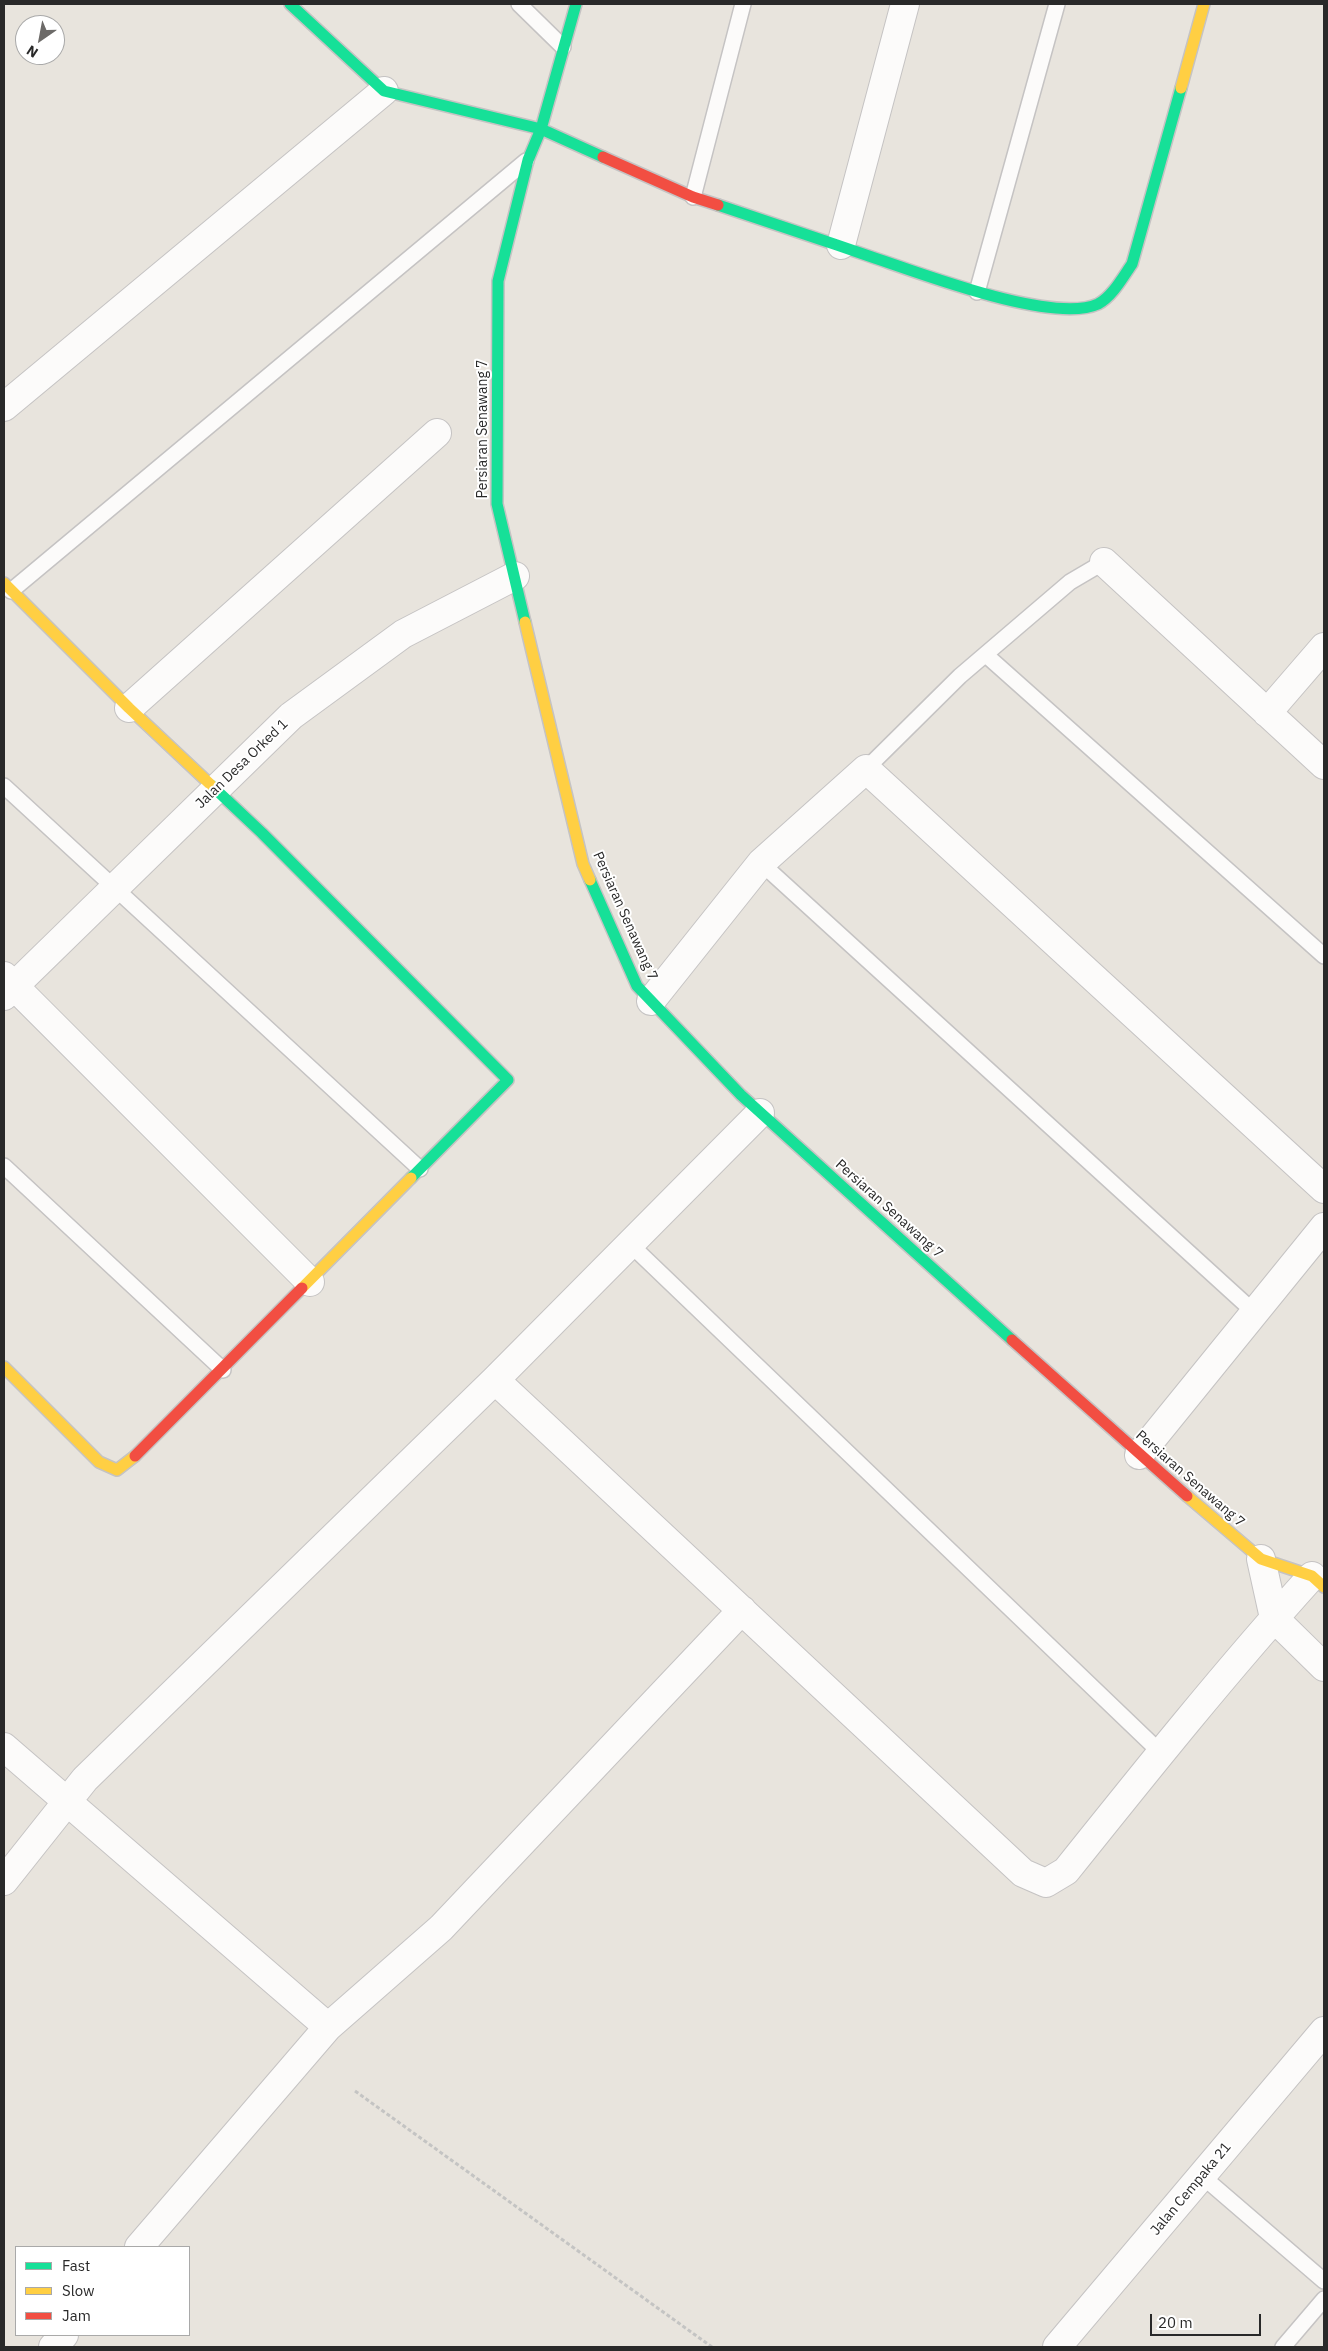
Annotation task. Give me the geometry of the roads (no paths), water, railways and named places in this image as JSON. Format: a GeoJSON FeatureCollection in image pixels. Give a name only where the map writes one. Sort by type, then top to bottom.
{"type":"FeatureCollection","features":[{"type":"Feature","properties":{"kind":"street"},"geometry":{"type":"LineString","coordinates":[[290,4],[384,91],[541,129],[693,197],[977,292],[1038,306],[1069,309],[1098,304],[1117,286],[1132,264],[1204,4]]}},
{"type":"Feature","properties":{"kind":"street","name":"Persiaran Senawang 7"},"geometry":{"type":"LineString","coordinates":[[576,4],[541,129],[528,160],[498,281],[497,504],[583,864],[637,986],[760,1113],[1139,1455],[1261,1559]]}},
{"type":"Feature","properties":{"kind":"street"},"geometry":{"type":"LineString","coordinates":[[841,245],[905,4]]}},
{"type":"Feature","properties":{"kind":"street"},"geometry":{"type":"LineString","coordinates":[[4,407],[384,91]]}},
{"type":"Feature","properties":{"kind":"street"},"geometry":{"type":"LineString","coordinates":[[129,708],[437,433]]}},
{"type":"Feature","properties":{"kind":"street"},"geometry":{"type":"LineString","coordinates":[[1104,562],[1324,765]]}},
{"type":"Feature","properties":{"kind":"street","name":"Jalan Desa Orked 1"},"geometry":{"type":"LineString","coordinates":[[7,986],[113,889],[291,716],[403,634],[515,576]]}},
{"type":"Feature","properties":{"kind":"street"},"geometry":{"type":"LineString","coordinates":[[4,1367],[99,1462],[117,1470],[132,1459],[223,1370],[508,1080],[217,790],[129,708],[7,587]]}},
{"type":"Feature","properties":{"kind":"street"},"geometry":{"type":"LineString","coordinates":[[1267,713],[1324,647]]}},
{"type":"Feature","properties":{"kind":"street"},"geometry":{"type":"LineString","coordinates":[[652,1001],[761,863],[866,769],[1324,1190]]}},
{"type":"Feature","properties":{"kind":"street"},"geometry":{"type":"LineString","coordinates":[[7,986],[310,1282]]}},
{"type":"Feature","properties":{"kind":"street"},"geometry":{"type":"LineString","coordinates":[[4,1880],[85,1779],[495,1380],[760,1113]]}},
{"type":"Feature","properties":{"kind":"street"},"geometry":{"type":"LineString","coordinates":[[1139,1455],[1324,1227]]}},
{"type":"Feature","properties":{"kind":"street"},"geometry":{"type":"LineString","coordinates":[[495,1380],[1023,1873],[1046,1883],[1066,1871],[1161,1752],[1274,1618],[1318,1581],[1261,1559]]}},
{"type":"Feature","properties":{"kind":"street"},"geometry":{"type":"LineString","coordinates":[[1261,1559],[1274,1618],[1324,1667]]}},
{"type":"Feature","properties":{"kind":"street"},"geometry":{"type":"LineString","coordinates":[[140,2246],[328,2027],[441,1928],[742,1610]]}},
{"type":"Feature","properties":{"kind":"street"},"geometry":{"type":"LineString","coordinates":[[4,1747],[328,2027]]}},
{"type":"Feature","properties":{"kind":"street","name":"Jalan Cempaka 21"},"geometry":{"type":"LineString","coordinates":[[1057,2347],[1324,2031]]}},
{"type":"Feature","properties":{"kind":"street"},"geometry":{"type":"LineString","coordinates":[[53,2347],[63,2336]]}},
{"type":"Feature","properties":{"kind":"lane"},"geometry":{"type":"LineString","coordinates":[[519,4],[563,47]]}},
{"type":"Feature","properties":{"kind":"lane"},"geometry":{"type":"LineString","coordinates":[[693,197],[744,4]]}},
{"type":"Feature","properties":{"kind":"lane"},"geometry":{"type":"LineString","coordinates":[[977,292],[1057,4]]}},
{"type":"Feature","properties":{"kind":"lane"},"geometry":{"type":"LineString","coordinates":[[7,587],[528,160]]}},
{"type":"Feature","properties":{"kind":"lane"},"geometry":{"type":"LineString","coordinates":[[866,769],[960,676],[1070,582],[1104,562]]}},
{"type":"Feature","properties":{"kind":"lane"},"geometry":{"type":"LineString","coordinates":[[986,655],[1324,956]]}},
{"type":"Feature","properties":{"kind":"lane"},"geometry":{"type":"LineString","coordinates":[[4,786],[113,889],[420,1169]]}},
{"type":"Feature","properties":{"kind":"lane"},"geometry":{"type":"LineString","coordinates":[[761,863],[1254,1312]]}},
{"type":"Feature","properties":{"kind":"lane"},"geometry":{"type":"LineString","coordinates":[[4,1166],[223,1370]]}},
{"type":"Feature","properties":{"kind":"lane"},"geometry":{"type":"LineString","coordinates":[[630,1244],[1161,1752]]}},
{"type":"Feature","properties":{"kind":"lane"},"geometry":{"type":"LineString","coordinates":[[1202,2176],[1324,2281]]}},
{"type":"Feature","properties":{"kind":"lane"},"geometry":{"type":"LineString","coordinates":[[1283,2347],[1324,2299]]}}]}
